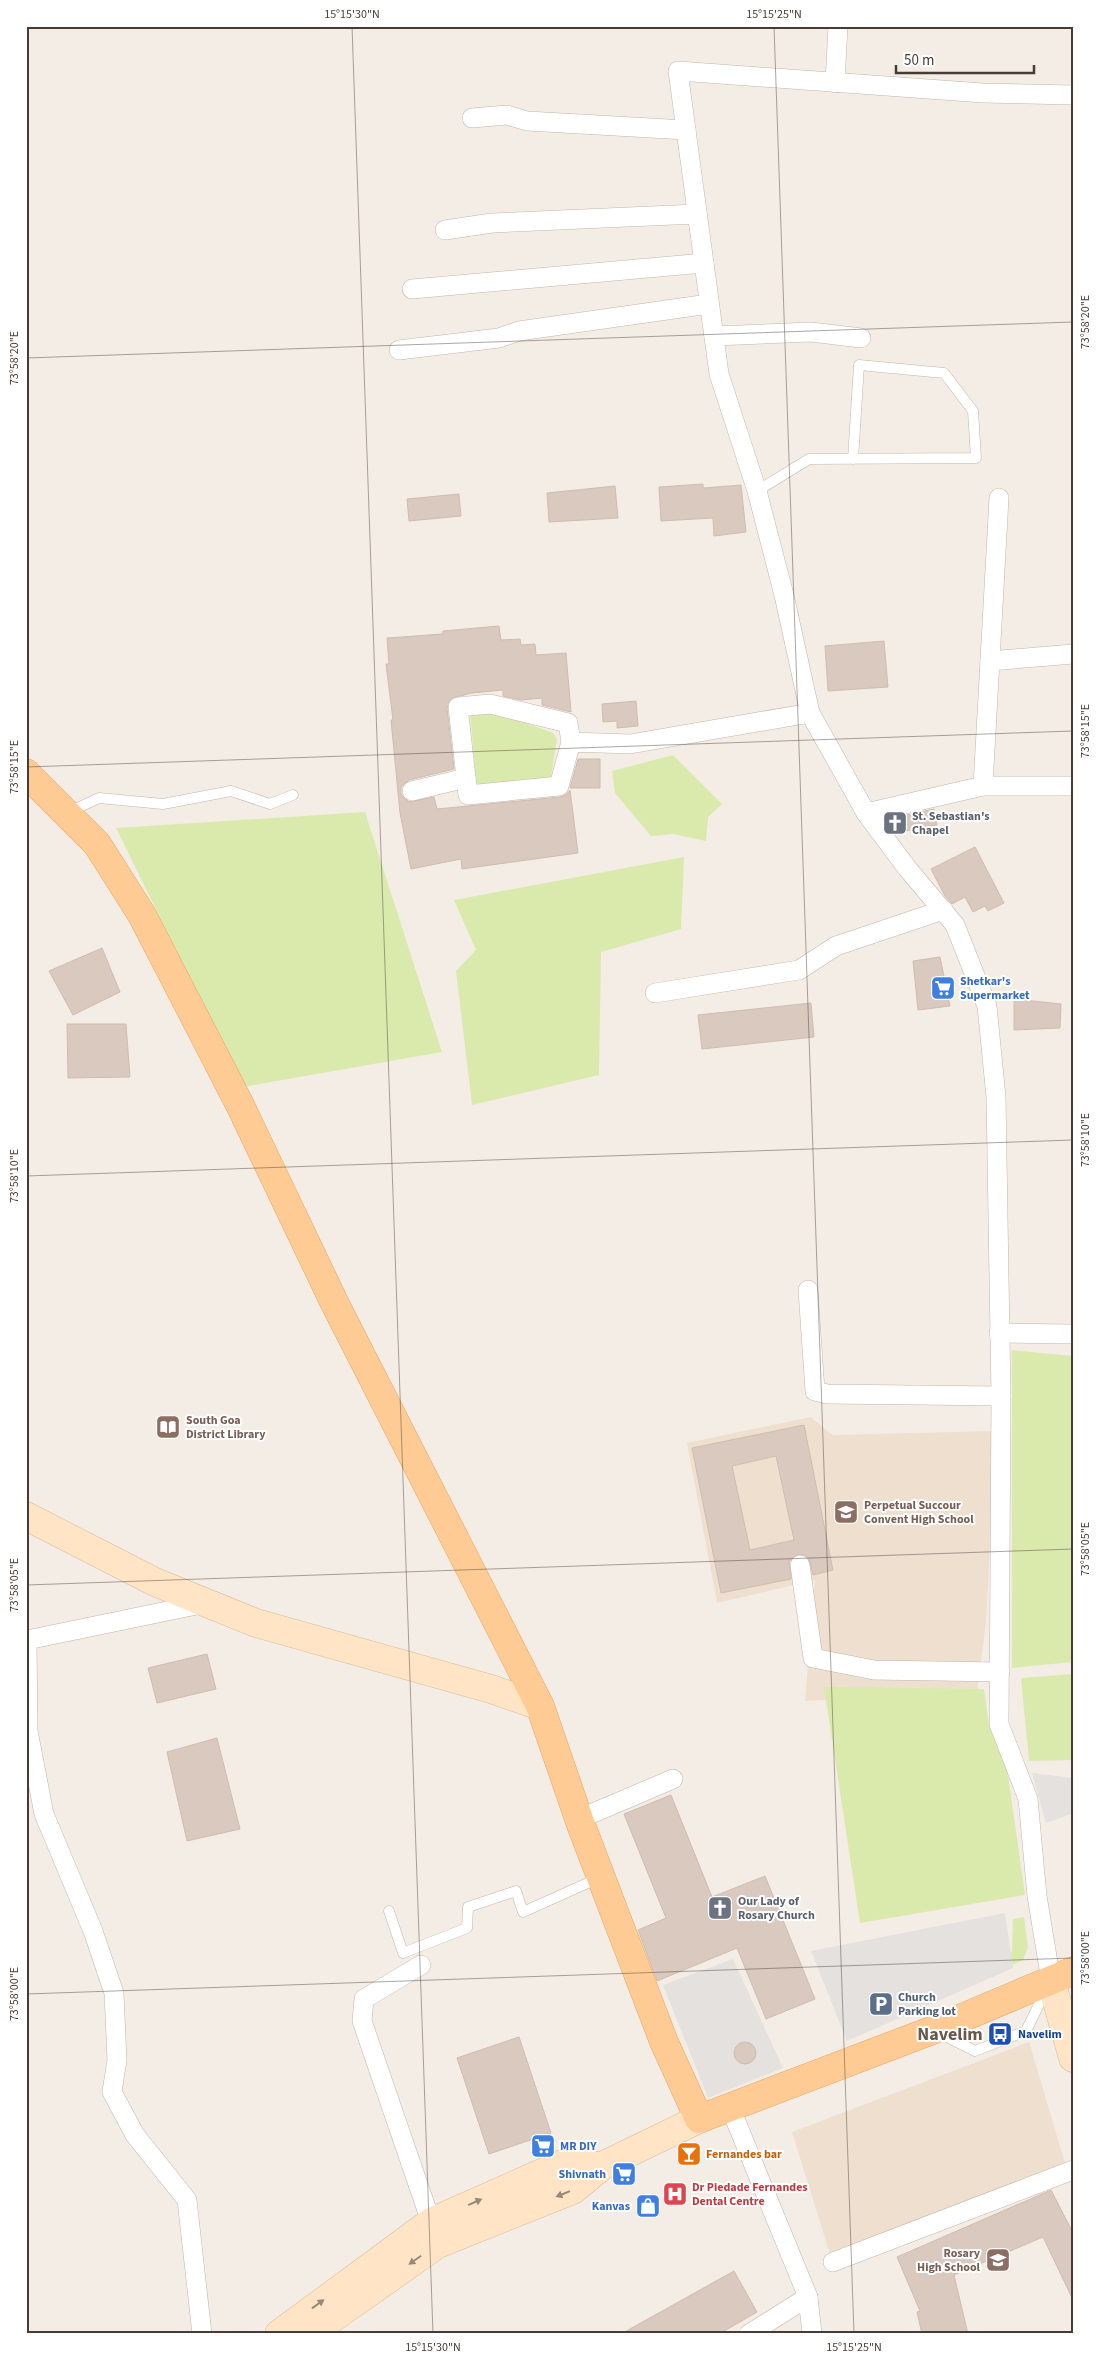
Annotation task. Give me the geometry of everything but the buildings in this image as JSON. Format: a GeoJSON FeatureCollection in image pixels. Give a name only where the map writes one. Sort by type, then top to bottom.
{"type":"FeatureCollection","features":[{"type":"Feature","properties":{"kind":"main road"},"geometry":{"type":"LineString","coordinates":[[26,773],[97,844],[142,915],[240,1105],[335,1304],[540,1706],[579,1819],[664,2042],[699,2119]]}},
{"type":"Feature","properties":{"kind":"main road"},"geometry":{"type":"LineString","coordinates":[[26,1516],[155,1582],[256,1623],[491,1689],[540,1706]]}},
{"type":"Feature","properties":{"kind":"main road"},"geometry":{"type":"LineString","coordinates":[[325,2329],[438,2244],[573,2190],[602,2166],[699,2119],[933,2030],[1062,1976],[1073,2058]]}},
{"type":"Feature","properties":{"kind":"main road"},"geometry":{"type":"LineString","coordinates":[[279,2334],[431,2222],[562,2164],[602,2166]]}},
{"type":"Feature","properties":{"kind":"street"},"geometry":{"type":"LineString","coordinates":[[835,83],[838,26]]}},
{"type":"Feature","properties":{"kind":"street"},"geometry":{"type":"LineString","coordinates":[[1062,1976],[1037,1896],[1028,1800],[999,1724],[1001,1396],[996,1098],[986,1006],[955,925],[907,868],[866,813],[810,713],[784,595],[756,491],[719,374],[678,71],[982,93],[1073,95]]}},
{"type":"Feature","properties":{"kind":"street"},"geometry":{"type":"LineString","coordinates":[[472,118],[506,115],[527,121],[686,130]]}},
{"type":"Feature","properties":{"kind":"street"},"geometry":{"type":"LineString","coordinates":[[445,230],[492,223],[697,214]]}},
{"type":"Feature","properties":{"kind":"street"},"geometry":{"type":"LineString","coordinates":[[412,289],[704,263]]}},
{"type":"Feature","properties":{"kind":"street"},"geometry":{"type":"LineString","coordinates":[[398,350],[499,338],[519,331],[709,304]]}},
{"type":"Feature","properties":{"kind":"street"},"geometry":{"type":"LineString","coordinates":[[714,336],[811,332],[861,338]]}},
{"type":"Feature","properties":{"kind":"street"},"geometry":{"type":"LineString","coordinates":[[983,786],[1000,498]]}},
{"type":"Feature","properties":{"kind":"street"},"geometry":{"type":"LineString","coordinates":[[990,661],[1073,654]]}},
{"type":"Feature","properties":{"kind":"street"},"geometry":{"type":"LineString","coordinates":[[490,704],[568,724],[571,742],[559,786],[468,795],[458,707],[490,704]]}},
{"type":"Feature","properties":{"kind":"street"},"geometry":{"type":"LineString","coordinates":[[571,742],[630,744],[810,713]]}},
{"type":"Feature","properties":{"kind":"street"},"geometry":{"type":"LineString","coordinates":[[412,791],[466,778]]}},
{"type":"Feature","properties":{"kind":"street"},"geometry":{"type":"LineString","coordinates":[[866,813],[983,786],[1073,786]]}},
{"type":"Feature","properties":{"kind":"street"},"geometry":{"type":"LineString","coordinates":[[655,993],[799,970],[836,946],[943,910]]}},
{"type":"Feature","properties":{"kind":"street"},"geometry":{"type":"LineString","coordinates":[[808,1290],[815,1391],[827,1394],[1001,1396]]}},
{"type":"Feature","properties":{"kind":"street"},"geometry":{"type":"LineString","coordinates":[[1000,1333],[1073,1334]]}},
{"type":"Feature","properties":{"kind":"street"},"geometry":{"type":"LineString","coordinates":[[800,1566],[813,1658],[874,1670],[1000,1672]]}},
{"type":"Feature","properties":{"kind":"street"},"geometry":{"type":"LineString","coordinates":[[202,2334],[187,2200],[135,2136],[112,2092],[117,2060],[114,1992],[90,1922],[44,1814],[28,1730],[28,1640],[206,1603]]}},
{"type":"Feature","properties":{"kind":"street"},"geometry":{"type":"LineString","coordinates":[[579,1819],[673,1779]]}},
{"type":"Feature","properties":{"kind":"street"},"geometry":{"type":"LineString","coordinates":[[421,1965],[364,1999],[362,2021],[431,2222]]}},
{"type":"Feature","properties":{"kind":"street"},"geometry":{"type":"LineString","coordinates":[[730,2107],[808,2296],[812,2334]]}},
{"type":"Feature","properties":{"kind":"street"},"geometry":{"type":"LineString","coordinates":[[833,2262],[1073,2170]]}},
{"type":"Feature","properties":{"kind":"street"},"geometry":{"type":"LineString","coordinates":[[749,2334],[808,2296]]}},
{"type":"Feature","properties":{"kind":"lane"},"geometry":{"type":"LineString","coordinates":[[756,491],[809,459],[976,458],[973,411],[944,373],[859,365],[853,458]]}},
{"type":"Feature","properties":{"kind":"lane"},"geometry":{"type":"LineString","coordinates":[[66,813],[99,798],[163,804],[231,791],[270,804],[293,795]]}},
{"type":"Feature","properties":{"kind":"lane"},"geometry":{"type":"LineString","coordinates":[[389,1911],[403,1953],[467,1928],[468,1907],[516,1891],[524,1912],[601,1876]]}},
{"type":"Feature","properties":{"kind":"lane"},"geometry":{"type":"LineString","coordinates":[[933,2030],[974,2051],[1026,2031],[1062,1976]]}},
{"type":"Feature","properties":{"kind":"shaded area","name":"Perpetual Succour Convent High School"},"geometry":{"type":"Polygon","coordinates":[[[811,1417],[832,1435],[996,1431],[986,1623],[977,1692],[805,1701],[815,1580],[717,1603],[687,1443],[811,1417]]]}},
{"type":"Feature","properties":{"kind":"shaded area"},"geometry":{"type":"Polygon","coordinates":[[[1032,1773],[1073,1778],[1073,1813],[1046,1823],[1032,1773]]]}},
{"type":"Feature","properties":{"kind":"shaded area","name":"Church Parking lot"},"geometry":{"type":"Polygon","coordinates":[[[1005,1913],[1013,1968],[847,2041],[811,1951],[1005,1913]]]}},
{"type":"Feature","properties":{"kind":"shaded area"},"geometry":{"type":"Polygon","coordinates":[[[733,1959],[783,2068],[708,2098],[663,1985],[733,1959]]]}},
{"type":"Feature","properties":{"kind":"shaded area"},"geometry":{"type":"Polygon","coordinates":[[[1029,2042],[1065,2163],[830,2254],[792,2132],[1029,2042]]]}},
{"type":"Feature","properties":{"kind":"green space"},"geometry":{"type":"Polygon","coordinates":[[[489,709],[553,733],[557,739],[550,783],[477,788],[470,714],[489,709]]]}},
{"type":"Feature","properties":{"kind":"green space"},"geometry":{"type":"Polygon","coordinates":[[[673,755],[722,804],[708,817],[706,841],[673,834],[651,836],[615,793],[612,771],[673,755]]]}},
{"type":"Feature","properties":{"kind":"green space"},"geometry":{"type":"Polygon","coordinates":[[[365,812],[442,1052],[243,1087],[116,828],[365,812]]]}},
{"type":"Feature","properties":{"kind":"green space"},"geometry":{"type":"Polygon","coordinates":[[[684,857],[681,929],[601,952],[599,1075],[472,1105],[456,971],[476,950],[454,900],[684,857]]]}},
{"type":"Feature","properties":{"kind":"green space"},"geometry":{"type":"Polygon","coordinates":[[[1012,1350],[1073,1356],[1073,1662],[1012,1668],[1012,1350]]]}},
{"type":"Feature","properties":{"kind":"green space"},"geometry":{"type":"Polygon","coordinates":[[[1073,1674],[1073,1760],[1029,1761],[1021,1678],[1073,1674]]]}},
{"type":"Feature","properties":{"kind":"green space"},"geometry":{"type":"Polygon","coordinates":[[[824,1687],[984,1689],[989,1725],[1007,1768],[1025,1895],[860,1923],[824,1687]]]}},
{"type":"Feature","properties":{"kind":"green space"},"geometry":{"type":"Polygon","coordinates":[[[1024,1917],[1028,1947],[1023,1960],[927,2004],[922,1993],[1012,1952],[1013,1919],[1024,1917]]]}},
{"type":"Feature","properties":{"kind":"place","name":"St. Sebastian's Chapel"},"geometry":{"type":"Point","coordinates":[895,823]}},
{"type":"Feature","properties":{"kind":"place","name":"Shetkar's Supermarket"},"geometry":{"type":"Point","coordinates":[943,988]}},
{"type":"Feature","properties":{"kind":"place","name":"South Goa District Library"},"geometry":{"type":"Point","coordinates":[168,1427]}},
{"type":"Feature","properties":{"kind":"place","name":"Perpetual Succour Convent High School"},"geometry":{"type":"Point","coordinates":[846,1512]}},
{"type":"Feature","properties":{"kind":"place","name":"Our Lady of Rosary Church"},"geometry":{"type":"Point","coordinates":[720,1908]}},
{"type":"Feature","properties":{"kind":"place","name":"Church Parking lot"},"geometry":{"type":"Point","coordinates":[881,2004]}},
{"type":"Feature","properties":{"kind":"place","name":"Navelim"},"geometry":{"type":"Point","coordinates":[1000,2034]}},
{"type":"Feature","properties":{"kind":"place","name":"MR DIY"},"geometry":{"type":"Point","coordinates":[543,2146]}},
{"type":"Feature","properties":{"kind":"place","name":"Fernandes bar"},"geometry":{"type":"Point","coordinates":[689,2154]}},
{"type":"Feature","properties":{"kind":"place","name":"Shivnath"},"geometry":{"type":"Point","coordinates":[624,2174]}},
{"type":"Feature","properties":{"kind":"place","name":"Dr Piedade Fernandes Dental Centre"},"geometry":{"type":"Point","coordinates":[675,2194]}},
{"type":"Feature","properties":{"kind":"place","name":"Kanvas"},"geometry":{"type":"Point","coordinates":[648,2206]}},
{"type":"Feature","properties":{"kind":"place","name":"Rosary High School"},"geometry":{"type":"Point","coordinates":[998,2260]}},
{"type":"Feature","properties":{"kind":"district","name":"Navelim"},"geometry":{"type":"Point","coordinates":[950,2034]}}]}
